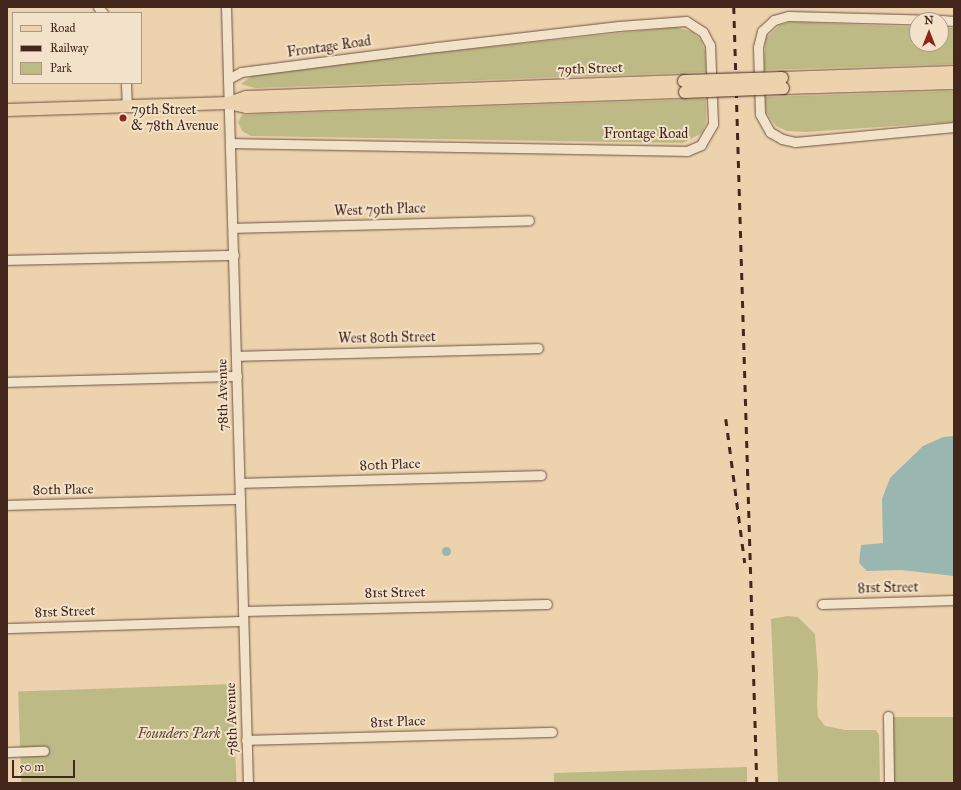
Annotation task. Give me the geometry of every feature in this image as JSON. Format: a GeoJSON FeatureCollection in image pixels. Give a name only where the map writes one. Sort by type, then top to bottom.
{"type":"FeatureCollection","features":[{"type":"Feature","properties":{"kind":"main road","name":"79th Street"},"geometry":{"type":"LineString","coordinates":[[783,83],[954,72]]}},
{"type":"Feature","properties":{"kind":"main road","name":"79th Street"},"geometry":{"type":"LineString","coordinates":[[7,110],[229,103],[246,97],[783,83],[954,83]]}},
{"type":"Feature","properties":{"kind":"street","name":"78th Avenue"},"geometry":{"type":"LineString","coordinates":[[226,7],[248,783]]}},
{"type":"Feature","properties":{"kind":"street"},"geometry":{"type":"LineString","coordinates":[[909,19],[788,16],[774,20],[762,31],[758,47],[760,114],[770,132],[782,139],[795,142],[954,127]]}},
{"type":"Feature","properties":{"kind":"street","name":"Frontage Road"},"geometry":{"type":"LineString","coordinates":[[228,78],[241,72],[437,47],[678,21],[693,24],[706,35],[711,66],[712,129],[701,145],[687,151],[230,143]]}},
{"type":"Feature","properties":{"kind":"street"},"geometry":{"type":"LineString","coordinates":[[126,84],[127,106]]}},
{"type":"Feature","properties":{"kind":"street","name":"West 79th Place"},"geometry":{"type":"LineString","coordinates":[[233,228],[529,220]]}},
{"type":"Feature","properties":{"kind":"street"},"geometry":{"type":"LineString","coordinates":[[7,260],[234,255]]}},
{"type":"Feature","properties":{"kind":"street","name":"West 80th Street"},"geometry":{"type":"LineString","coordinates":[[236,356],[538,348]]}},
{"type":"Feature","properties":{"kind":"street"},"geometry":{"type":"LineString","coordinates":[[7,382],[237,376]]}},
{"type":"Feature","properties":{"kind":"street","name":"80th Place"},"geometry":{"type":"LineString","coordinates":[[240,483],[541,475]]}},
{"type":"Feature","properties":{"kind":"street","name":"80th Place"},"geometry":{"type":"LineString","coordinates":[[7,505],[240,499]]}},
{"type":"Feature","properties":{"kind":"street","name":"81st Street"},"geometry":{"type":"LineString","coordinates":[[822,604],[954,600]]}},
{"type":"Feature","properties":{"kind":"street","name":"81st Street"},"geometry":{"type":"LineString","coordinates":[[243,611],[547,604]]}},
{"type":"Feature","properties":{"kind":"street","name":"81st Street"},"geometry":{"type":"LineString","coordinates":[[7,628],[243,621]]}},
{"type":"Feature","properties":{"kind":"street"},"geometry":{"type":"LineString","coordinates":[[888,716],[889,783]]}},
{"type":"Feature","properties":{"kind":"street","name":"81st Place"},"geometry":{"type":"LineString","coordinates":[[246,740],[552,732]]}},
{"type":"Feature","properties":{"kind":"street"},"geometry":{"type":"LineString","coordinates":[[7,752],[44,751]]}},
{"type":"Feature","properties":{"kind":"green space"},"geometry":{"type":"Polygon","coordinates":[[[791,22],[909,27],[909,52],[949,52],[949,28],[954,28],[954,64],[763,70],[766,38],[780,25],[791,22]]]}},
{"type":"Feature","properties":{"kind":"green space"},"geometry":{"type":"Polygon","coordinates":[[[676,27],[692,32],[701,40],[705,51],[706,72],[255,88],[241,84],[253,75],[313,66],[676,27]]]}},
{"type":"Feature","properties":{"kind":"green space"},"geometry":{"type":"Polygon","coordinates":[[[954,91],[954,122],[806,132],[787,131],[776,126],[766,112],[764,97],[954,91]]]}},
{"type":"Feature","properties":{"kind":"green space"},"geometry":{"type":"Polygon","coordinates":[[[706,99],[706,123],[702,133],[683,143],[251,136],[242,131],[238,122],[242,115],[706,99]]]}},
{"type":"Feature","properties":{"kind":"green space"},"geometry":{"type":"Polygon","coordinates":[[[787,616],[798,617],[815,634],[818,674],[818,717],[825,726],[845,730],[876,730],[879,735],[880,783],[778,783],[771,619],[787,616]]]}},
{"type":"Feature","properties":{"kind":"green space","name":"Founders Park"},"geometry":{"type":"Polygon","coordinates":[[[233,684],[236,783],[21,783],[18,692],[233,684]]]}},
{"type":"Feature","properties":{"kind":"green space"},"geometry":{"type":"Polygon","coordinates":[[[893,717],[954,717],[954,783],[893,783],[893,717]]]}},
{"type":"Feature","properties":{"kind":"green space"},"geometry":{"type":"Polygon","coordinates":[[[747,767],[747,783],[554,783],[554,773],[747,767]]]}},
{"type":"Feature","properties":{"kind":"water"},"geometry":{"type":"Polygon","coordinates":[[[954,436],[954,576],[901,570],[867,571],[859,563],[861,545],[883,543],[882,499],[890,478],[923,446],[943,437],[954,436]]]}},
{"type":"Feature","properties":{"kind":"water"},"geometry":{"type":"Polygon","coordinates":[[[446,546],[451,551],[446,556],[441,551],[446,546]]]}},
{"type":"Feature","properties":{"kind":"railway"},"geometry":{"type":"LineString","coordinates":[[734,7],[757,783]]}},
{"type":"Feature","properties":{"kind":"railway"},"geometry":{"type":"LineString","coordinates":[[726,419],[745,563]]}},
{"type":"Feature","properties":{"kind":"place","name":"79th Street & 78th Avenue"},"geometry":{"type":"Point","coordinates":[123,118]}}]}
